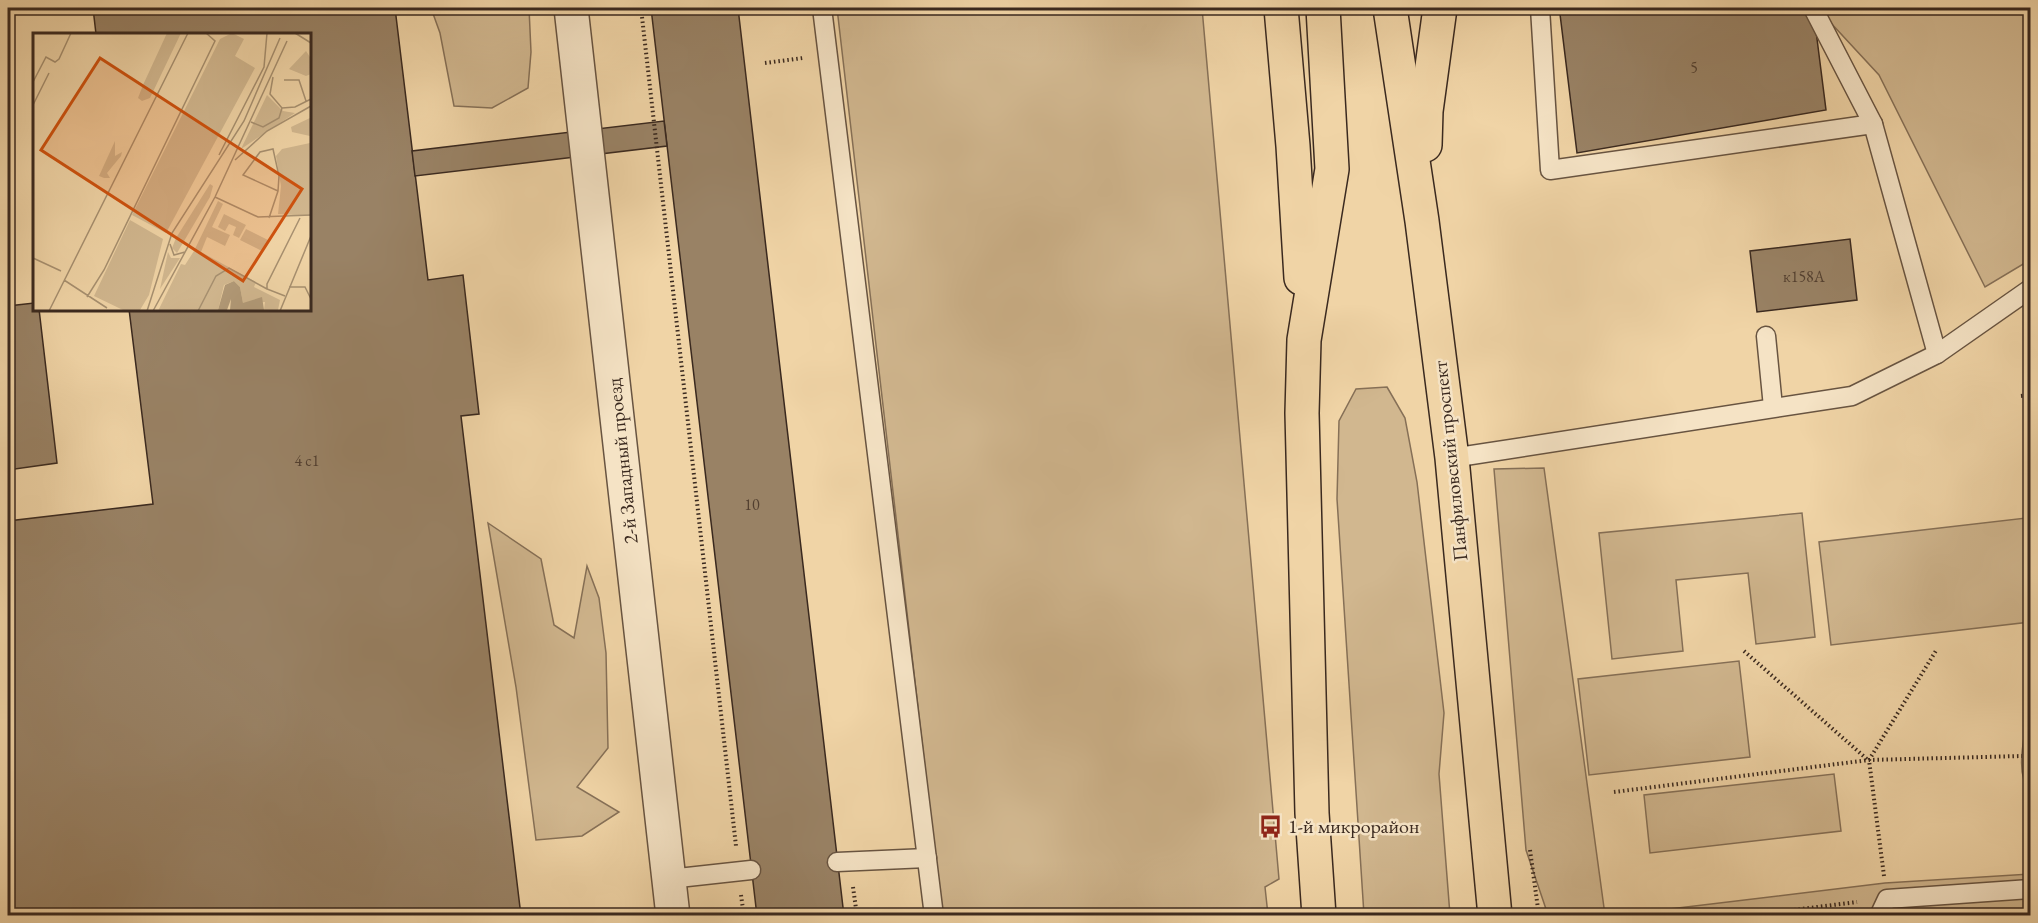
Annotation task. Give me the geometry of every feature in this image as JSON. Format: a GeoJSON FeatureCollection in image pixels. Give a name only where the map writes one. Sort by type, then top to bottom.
{"type":"FeatureCollection","features":[{"type":"Feature","properties":{"kind":"main road"},"geometry":{"type":"LineString","coordinates":[[1281,8],[1293,146],[1305,340],[1302,413],[1312,813],[1319,915]]}},
{"type":"Feature","properties":{"kind":"main road"},"geometry":{"type":"LineString","coordinates":[[1305,340],[1332,169],[1323,8]]}},
{"type":"Feature","properties":{"kind":"main road","name":"Панфиловский проспект"},"geometry":{"type":"LineString","coordinates":[[1390,8],[1422,221],[1452,458],[1495,915]]}},
{"type":"Feature","properties":{"kind":"main road"},"geometry":{"type":"LineString","coordinates":[[1422,221],[1426,111],[1440,8]]}},
{"type":"Feature","properties":{"kind":"street","name":"2-й Западный проезд"},"geometry":{"type":"LineString","coordinates":[[571,8],[673,915]]}},
{"type":"Feature","properties":{"kind":"lane"},"geometry":{"type":"LineString","coordinates":[[822,8],[934,915]]}},
{"type":"Feature","properties":{"kind":"lane"},"geometry":{"type":"LineString","coordinates":[[1540,8],[1550,170],[1873,124]]}},
{"type":"Feature","properties":{"kind":"lane"},"geometry":{"type":"LineString","coordinates":[[1813,8],[1873,124],[1937,354]]}},
{"type":"Feature","properties":{"kind":"lane"},"geometry":{"type":"LineString","coordinates":[[1452,458],[1852,396],[1937,354],[2031,289]]}},
{"type":"Feature","properties":{"kind":"lane"},"geometry":{"type":"LineString","coordinates":[[1766,336],[1773,407]]}},
{"type":"Feature","properties":{"kind":"lane"},"geometry":{"type":"LineString","coordinates":[[837,862],[927,858]]}},
{"type":"Feature","properties":{"kind":"lane"},"geometry":{"type":"LineString","coordinates":[[669,879],[745,870]]}},
{"type":"Feature","properties":{"kind":"lane"},"geometry":{"type":"LineString","coordinates":[[1879,915],[1887,899],[2031,888]]}},
{"type":"Feature","properties":{"kind":"path"},"geometry":{"type":"LineString","coordinates":[[641,8],[745,870],[744,915]]}},
{"type":"Feature","properties":{"kind":"path"},"geometry":{"type":"LineString","coordinates":[[765,63],[828,55]]}},
{"type":"Feature","properties":{"kind":"path"},"geometry":{"type":"LineString","coordinates":[[2021,396],[2031,395]]}},
{"type":"Feature","properties":{"kind":"path"},"geometry":{"type":"LineString","coordinates":[[1745,915],[1887,899],[1869,760],[1937,649]]}},
{"type":"Feature","properties":{"kind":"path"},"geometry":{"type":"LineString","coordinates":[[1744,651],[1869,760]]}},
{"type":"Feature","properties":{"kind":"path"},"geometry":{"type":"LineString","coordinates":[[1614,792],[1869,760],[2022,756]]}},
{"type":"Feature","properties":{"kind":"path"},"geometry":{"type":"LineString","coordinates":[[1530,850],[1539,915]]}},
{"type":"Feature","properties":{"kind":"shaded area"},"geometry":{"type":"Polygon","coordinates":[[[431,8],[529,8],[531,52],[528,88],[492,108],[454,106],[440,33],[431,8]]]}},
{"type":"Feature","properties":{"kind":"shaded area"},"geometry":{"type":"Polygon","coordinates":[[[837,8],[1202,8],[1279,879],[1265,887],[1268,915],[942,915],[837,8]]]}},
{"type":"Feature","properties":{"kind":"shaded area"},"geometry":{"type":"Polygon","coordinates":[[[1817,8],[2030,8],[2030,260],[1985,287],[1879,75],[1817,8]]]}},
{"type":"Feature","properties":{"kind":"shaded area"},"geometry":{"type":"Polygon","coordinates":[[[1387,387],[1405,418],[1417,482],[1444,713],[1439,774],[1450,915],[1364,915],[1337,499],[1339,421],[1356,389],[1387,387]]]}},
{"type":"Feature","properties":{"kind":"shaded area"},"geometry":{"type":"Polygon","coordinates":[[[1544,468],[1605,915],[1548,915],[1526,850],[1494,469],[1544,468]]]}},
{"type":"Feature","properties":{"kind":"shaded area"},"geometry":{"type":"Polygon","coordinates":[[[1802,513],[1815,637],[1756,644],[1748,573],[1676,580],[1683,651],[1612,659],[1599,533],[1802,513]]]}},
{"type":"Feature","properties":{"kind":"shaded area"},"geometry":{"type":"Polygon","coordinates":[[[2026,518],[2030,560],[2030,622],[1831,645],[1819,542],[2026,518]]]}},
{"type":"Feature","properties":{"kind":"shaded area"},"geometry":{"type":"Polygon","coordinates":[[[488,523],[541,559],[554,625],[574,638],[587,566],[599,598],[606,653],[608,748],[577,787],[619,812],[582,836],[536,840],[516,687],[488,523]]]}},
{"type":"Feature","properties":{"kind":"shaded area"},"geometry":{"type":"Polygon","coordinates":[[[1739,661],[1750,757],[1589,775],[1578,679],[1739,661]]]}},
{"type":"Feature","properties":{"kind":"shaded area"},"geometry":{"type":"Polygon","coordinates":[[[2030,720],[2030,791],[2023,777],[2022,759],[2026,725],[2030,720]]]}},
{"type":"Feature","properties":{"kind":"shaded area"},"geometry":{"type":"Polygon","coordinates":[[[1834,774],[1841,831],[1650,853],[1644,795],[1834,774]]]}},
{"type":"Feature","properties":{"kind":"shaded area"},"geometry":{"type":"Polygon","coordinates":[[[2030,874],[2030,915],[1611,916],[1885,883],[2030,874]]]}},
{"type":"Feature","properties":{"kind":"building"},"geometry":{"type":"Polygon","coordinates":[[[93,8],[395,8],[428,280],[463,275],[479,414],[461,416],[521,916],[8,916],[8,521],[153,504],[129,310],[310,310],[310,33],[96,33],[93,8]]]}},
{"type":"Feature","properties":{"kind":"building"},"geometry":{"type":"Polygon","coordinates":[[[651,8],[738,8],[844,916],[757,916],[651,8]]]}},
{"type":"Feature","properties":{"kind":"building"},"geometry":{"type":"Polygon","coordinates":[[[1562,8],[1800,8],[1815,23],[1826,110],[1577,153],[1560,14],[1562,8]]]}},
{"type":"Feature","properties":{"kind":"building"},"geometry":{"type":"Polygon","coordinates":[[[664,121],[667,146],[415,176],[412,151],[664,121]]]}},
{"type":"Feature","properties":{"kind":"building"},"geometry":{"type":"Polygon","coordinates":[[[1850,239],[1857,300],[1757,312],[1750,251],[1850,239]]]}},
{"type":"Feature","properties":{"kind":"building"},"geometry":{"type":"Polygon","coordinates":[[[33,303],[33,310],[39,310],[57,463],[8,470],[8,306],[33,303]]]}},
{"type":"Feature","properties":{"kind":"place","name":"1-й микрорайон"},"geometry":{"type":"Point","coordinates":[1270,826]}}]}
